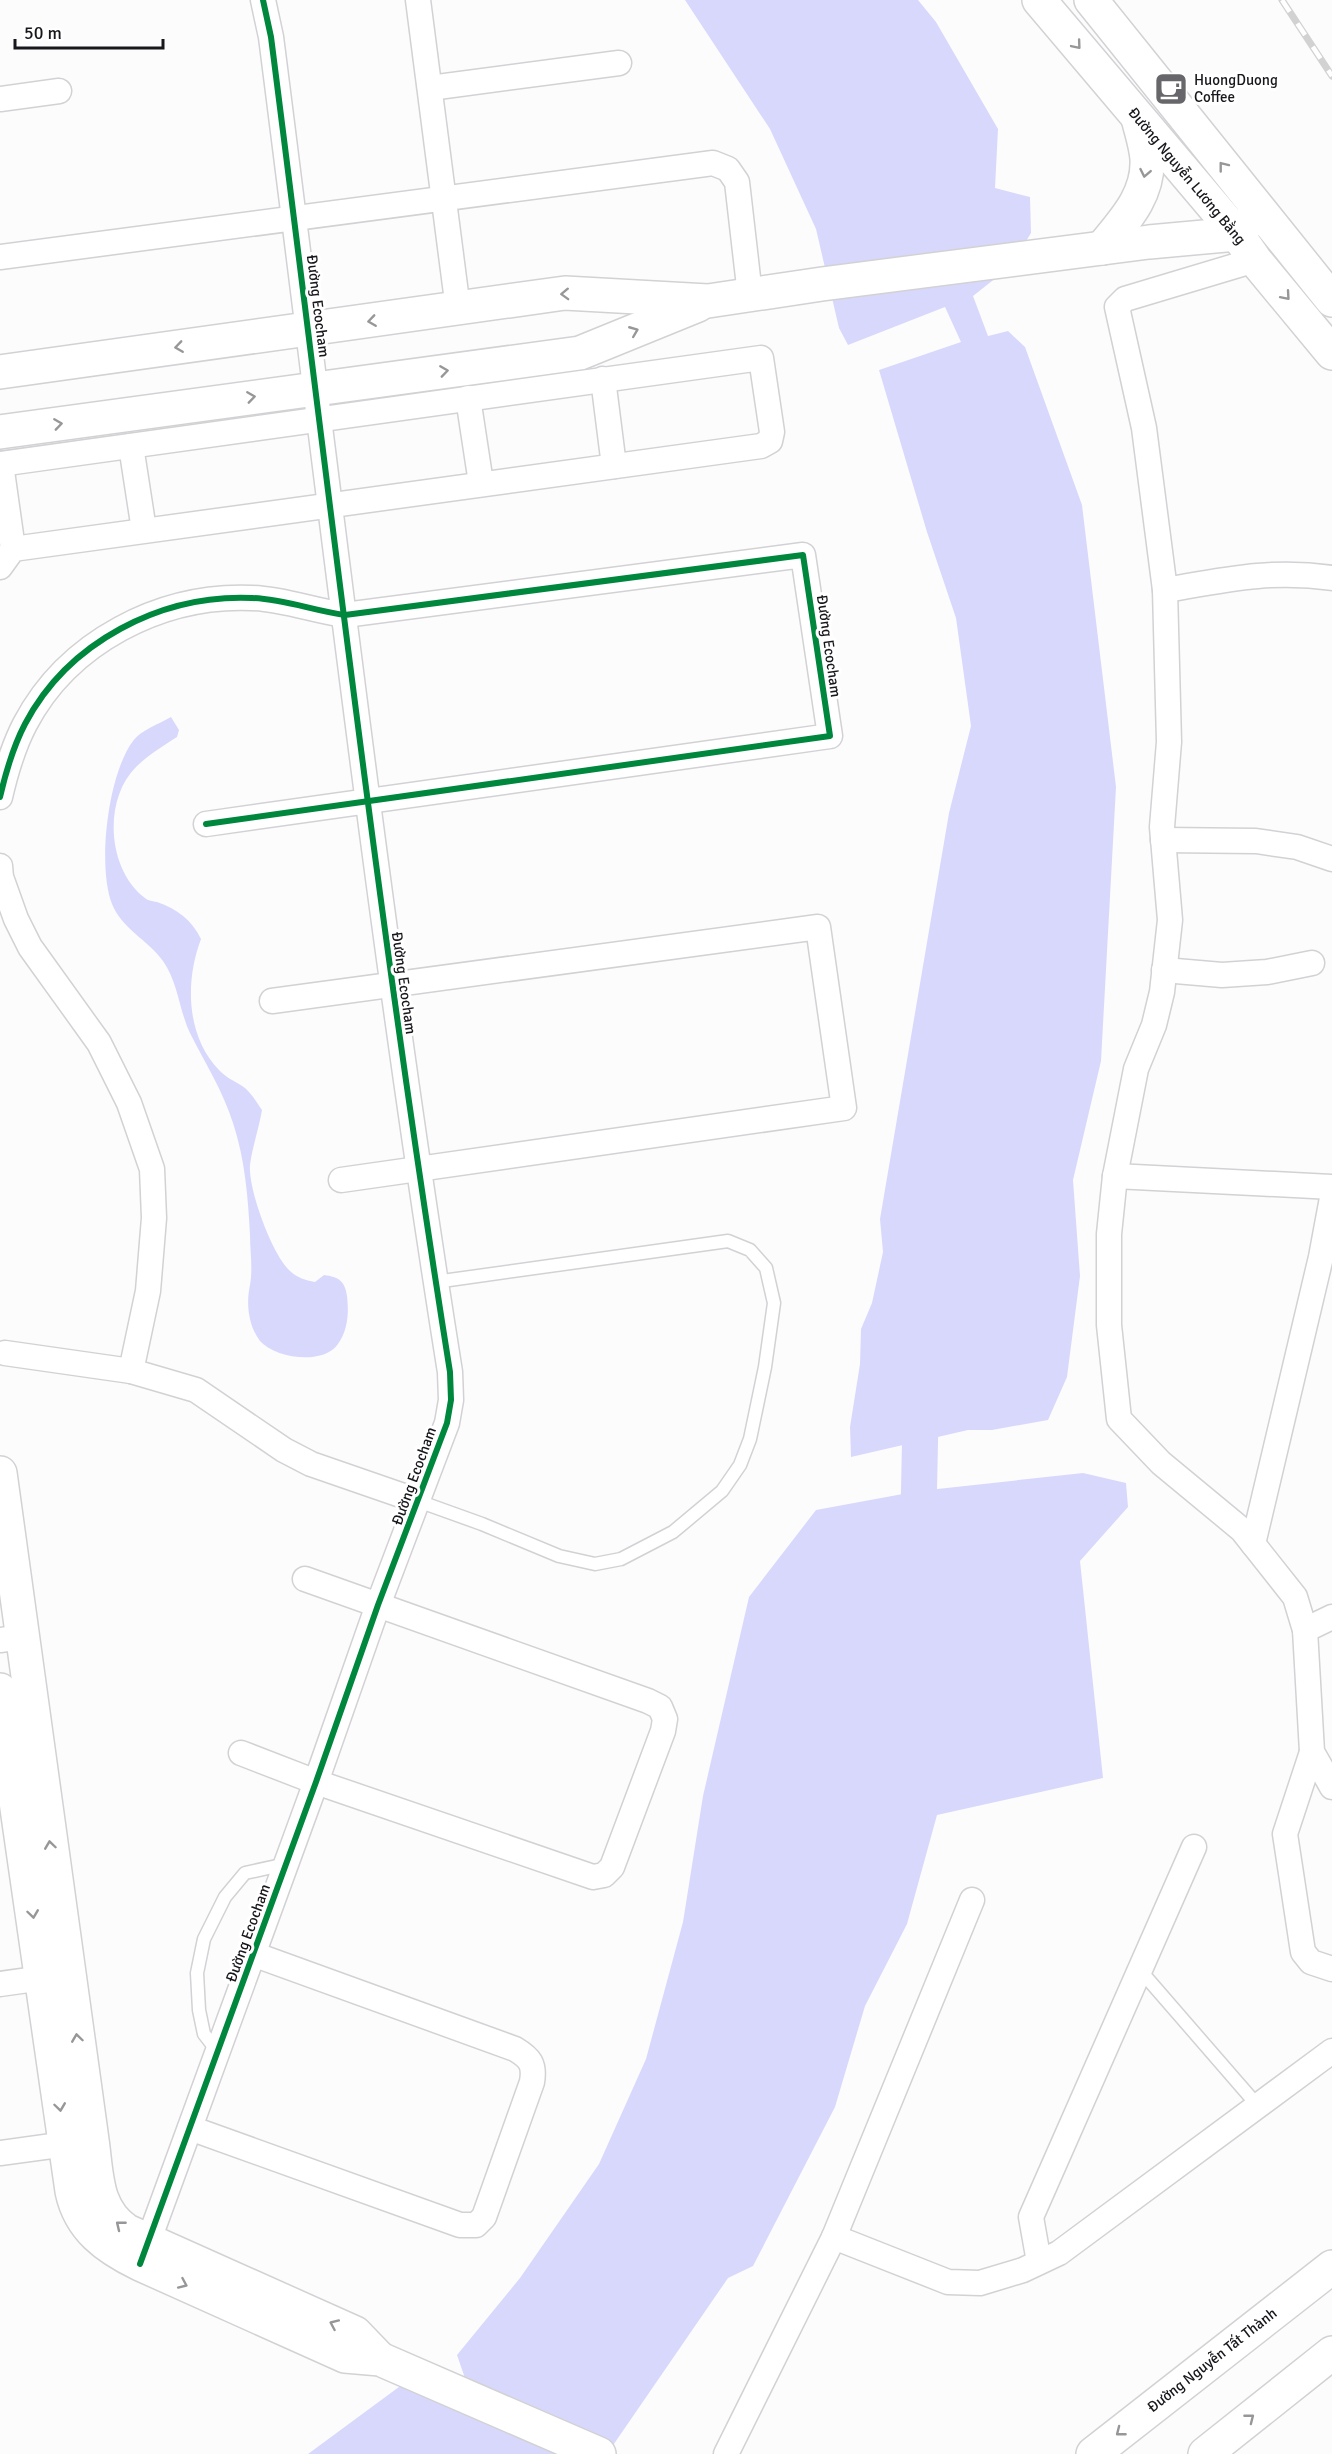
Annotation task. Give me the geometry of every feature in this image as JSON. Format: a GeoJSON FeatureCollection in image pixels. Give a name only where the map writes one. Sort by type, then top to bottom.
{"type":"FeatureCollection","features":[{"type":"Feature","properties":{"kind":"main road","name":"Đường Nguyễn Lương Bằng"},"geometry":{"type":"LineString","coordinates":[[1039,0],[1237,234],[1255,260],[1332,353]]}},
{"type":"Feature","properties":{"kind":"main road"},"geometry":{"type":"LineString","coordinates":[[1091,0],[1332,300]]}},
{"type":"Feature","properties":{"kind":"main road"},"geometry":{"type":"LineString","coordinates":[[1102,248],[1129,216],[1139,199],[1147,159],[1138,116]]}},
{"type":"Feature","properties":{"kind":"main road"},"geometry":{"type":"LineString","coordinates":[[0,372],[565,293],[708,301],[1067,252],[1237,234],[1260,211]]}},
{"type":"Feature","properties":{"kind":"main road"},"geometry":{"type":"LineString","coordinates":[[0,432],[318,404],[580,353],[708,301]]}},
{"type":"Feature","properties":{"kind":"main road"},"geometry":{"type":"LineString","coordinates":[[0,1473],[21,1811]]}},
{"type":"Feature","properties":{"kind":"main road"},"geometry":{"type":"LineString","coordinates":[[0,1690],[21,1811],[55,1976],[78,2142],[72,2191],[82,2218],[103,2243],[144,2253],[345,2355],[380,2359],[599,2454]]}},
{"type":"Feature","properties":{"kind":"main road","name":"Đường Nguyễn Tất Thành"},"geometry":{"type":"LineString","coordinates":[[1093,2454],[1332,2267]]}},
{"type":"Feature","properties":{"kind":"main road"},"geometry":{"type":"LineString","coordinates":[[1204,2454],[1332,2354]]}},
{"type":"Feature","properties":{"kind":"street","name":"Đường Ecocham"},"geometry":{"type":"LineString","coordinates":[[253,1954],[515,2049],[529,2058],[534,2069],[532,2082],[484,2217],[476,2225],[460,2225],[190,2128],[378,1605],[447,1423],[451,1400],[450,1372],[418,1170],[367,801],[271,37],[263,0]]}},
{"type":"Feature","properties":{"kind":"street"},"geometry":{"type":"LineString","coordinates":[[418,0],[458,309]]}},
{"type":"Feature","properties":{"kind":"street"},"geometry":{"type":"LineString","coordinates":[[430,88],[619,63]]}},
{"type":"Feature","properties":{"kind":"street"},"geometry":{"type":"LineString","coordinates":[[0,99],[58,91]]}},
{"type":"Feature","properties":{"kind":"street"},"geometry":{"type":"LineString","coordinates":[[0,257],[705,163],[721,165],[728,169],[737,182],[750,295]]}},
{"type":"Feature","properties":{"kind":"street"},"geometry":{"type":"LineString","coordinates":[[1255,260],[1125,299],[1117,307],[1144,428],[1165,590],[1169,742],[1162,834],[1170,920],[1155,1025],[1136,1069],[1115,1176],[1109,1234],[1109,1325],[1119,1419],[1161,1463],[1242,1530],[1295,1597],[1305,1630],[1312,1752],[1286,1829],[1286,1844],[1303,1952],[1311,1962],[1332,1970]]}},
{"type":"Feature","properties":{"kind":"street"},"geometry":{"type":"LineString","coordinates":[[760,358],[772,432],[770,441],[766,444],[144,530],[7,558],[0,464],[131,446],[318,404],[468,398],[760,358]]}},
{"type":"Feature","properties":{"kind":"street"},"geometry":{"type":"LineString","coordinates":[[603,379],[614,466]]}},
{"type":"Feature","properties":{"kind":"street"},"geometry":{"type":"LineString","coordinates":[[468,398],[481,483]]}},
{"type":"Feature","properties":{"kind":"street"},"geometry":{"type":"LineString","coordinates":[[131,446],[144,530]]}},
{"type":"Feature","properties":{"kind":"street","name":"Đường Ecocham"},"geometry":{"type":"LineString","coordinates":[[0,797],[10,758],[26,723],[48,690],[75,661],[98,643],[140,618],[177,605],[216,598],[271,600],[345,615],[803,555],[830,736],[206,824]]}},
{"type":"Feature","properties":{"kind":"street"},"geometry":{"type":"LineString","coordinates":[[1165,590],[1260,574],[1332,578]]}},
{"type":"Feature","properties":{"kind":"street"},"geometry":{"type":"LineString","coordinates":[[1162,834],[1256,841],[1297,847],[1332,859]]}},
{"type":"Feature","properties":{"kind":"street"},"geometry":{"type":"LineString","coordinates":[[0,866],[1,877],[16,919],[30,947],[99,1043],[124,1093],[152,1169],[154,1218],[148,1292],[131,1371]]}},
{"type":"Feature","properties":{"kind":"street","name":"Đường Ecocham"},"geometry":{"type":"LineString","coordinates":[[272,1001],[818,927],[844,1108],[341,1180]]}},
{"type":"Feature","properties":{"kind":"street"},"geometry":{"type":"LineString","coordinates":[[1164,970],[1221,975],[1267,972],[1312,963]]}},
{"type":"Feature","properties":{"kind":"street"},"geometry":{"type":"LineString","coordinates":[[1115,1176],[1332,1187]]}},
{"type":"Feature","properties":{"kind":"street"},"geometry":{"type":"LineString","coordinates":[[1253,1544],[1321,1257],[1332,1198]]}},
{"type":"Feature","properties":{"kind":"street","name":"Đường Ecocham"},"geometry":{"type":"LineString","coordinates":[[5,1353],[131,1371],[196,1390],[284,1450],[311,1464],[418,1501]]}},
{"type":"Feature","properties":{"kind":"street"},"geometry":{"type":"LineString","coordinates":[[242,1753],[316,1782],[593,1877],[604,1875],[612,1867],[663,1731],[665,1719],[660,1707],[648,1701],[305,1579]]}},
{"type":"Feature","properties":{"kind":"street"},"geometry":{"type":"LineString","coordinates":[[1305,1630],[1332,1617]]}},
{"type":"Feature","properties":{"kind":"street"},"geometry":{"type":"LineString","coordinates":[[1312,1752],[1332,1787]]}},
{"type":"Feature","properties":{"kind":"street"},"geometry":{"type":"LineString","coordinates":[[1040,2262],[1031,2217],[1194,1847]]}},
{"type":"Feature","properties":{"kind":"street"},"geometry":{"type":"LineString","coordinates":[[726,2454],[834,2236],[972,1900]]}},
{"type":"Feature","properties":{"kind":"street"},"geometry":{"type":"LineString","coordinates":[[0,1984],[55,1976]]}},
{"type":"Feature","properties":{"kind":"street"},"geometry":{"type":"LineString","coordinates":[[834,2236],[948,2282],[980,2283],[1023,2270],[1059,2253],[1332,2051]]}},
{"type":"Feature","properties":{"kind":"street"},"geometry":{"type":"LineString","coordinates":[[144,2253],[190,2128]]}},
{"type":"Feature","properties":{"kind":"street"},"geometry":{"type":"LineString","coordinates":[[0,2153],[78,2142]]}},
{"type":"Feature","properties":{"kind":"lane"},"geometry":{"type":"LineString","coordinates":[[418,1501],[482,1524],[559,1556],[595,1564],[621,1559],[673,1532],[722,1491],[740,1465],[750,1439],[763,1377],[774,1303],[766,1268],[750,1250],[728,1240],[435,1282]]}},
{"type":"Feature","properties":{"kind":"lane"},"geometry":{"type":"LineString","coordinates":[[218,2052],[204,2034],[199,2010],[197,1973],[204,1940],[225,1897],[245,1874],[286,1864]]}},
{"type":"Feature","properties":{"kind":"lane"},"geometry":{"type":"LineString","coordinates":[[1140,1970],[1258,2106]]}},
{"type":"Feature","properties":{"kind":"water"},"geometry":{"type":"Polygon","coordinates":[[[685,0],[918,0],[936,22],[998,129],[995,188],[1030,197],[1031,233],[1011,266],[973,296],[988,336],[1008,331],[1025,347],[1082,505],[1116,787],[1101,1061],[1073,1180],[1080,1276],[1067,1377],[1048,1420],[992,1430],[968,1430],[851,1457],[850,1427],[860,1364],[861,1329],[872,1303],[883,1252],[880,1219],[949,813],[971,726],[956,618],[927,532],[879,370],[961,342],[945,307],[848,345],[839,328],[816,229],[770,129],[685,0]]]}},
{"type":"Feature","properties":{"kind":"water"},"geometry":{"type":"Polygon","coordinates":[[[171,717],[179,730],[177,737],[136,767],[125,781],[118,797],[114,815],[117,853],[132,885],[146,899],[164,905],[183,916],[201,939],[192,972],[192,1008],[195,1025],[208,1056],[222,1073],[248,1090],[262,1110],[251,1158],[250,1176],[262,1221],[276,1251],[290,1271],[299,1277],[315,1282],[324,1275],[329,1276],[340,1281],[345,1287],[348,1308],[344,1333],[331,1351],[322,1355],[300,1357],[277,1352],[267,1347],[256,1335],[248,1306],[251,1266],[247,1193],[240,1150],[229,1111],[190,1033],[168,969],[157,954],[122,920],[112,904],[105,867],[105,844],[111,797],[117,775],[124,756],[136,737],[171,717]]]}},
{"type":"Feature","properties":{"kind":"water"},"geometry":{"type":"Polygon","coordinates":[[[1083,1473],[1126,1483],[1128,1507],[1080,1561],[1103,1778],[937,1815],[907,1924],[865,2006],[835,2107],[753,2266],[728,2278],[607,2454],[308,2454],[403,2384],[467,2384],[457,2355],[520,2278],[599,2164],[646,2059],[683,1922],[703,1796],[749,1597],[816,1510],[919,1491],[1083,1473]]]}},
{"type":"Feature","properties":{"kind":"waterway"},"geometry":{"type":"LineString","coordinates":[[918,1539],[921,1394]]}},
{"type":"Feature","properties":{"kind":"waterway"},"geometry":{"type":"LineString","coordinates":[[912,1443],[919,1491]]}},
{"type":"Feature","properties":{"kind":"railway"},"geometry":{"type":"LineString","coordinates":[[1282,0],[1332,76]]}},
{"type":"Feature","properties":{"kind":"cycle path"},"geometry":{"type":"LineString","coordinates":[[140,2264],[316,1782],[378,1605],[447,1423],[451,1400],[450,1372],[377,872],[271,37],[263,0]]}},
{"type":"Feature","properties":{"kind":"cycle path"},"geometry":{"type":"LineString","coordinates":[[0,797],[10,759],[25,724],[43,695],[66,669],[92,647],[120,629],[152,614],[184,604],[218,599],[252,598],[345,615],[803,555],[830,736],[206,824]]}},
{"type":"Feature","properties":{"kind":"place","name":"HuongDuong Coffee"},"geometry":{"type":"Point","coordinates":[1171,89]}}]}
